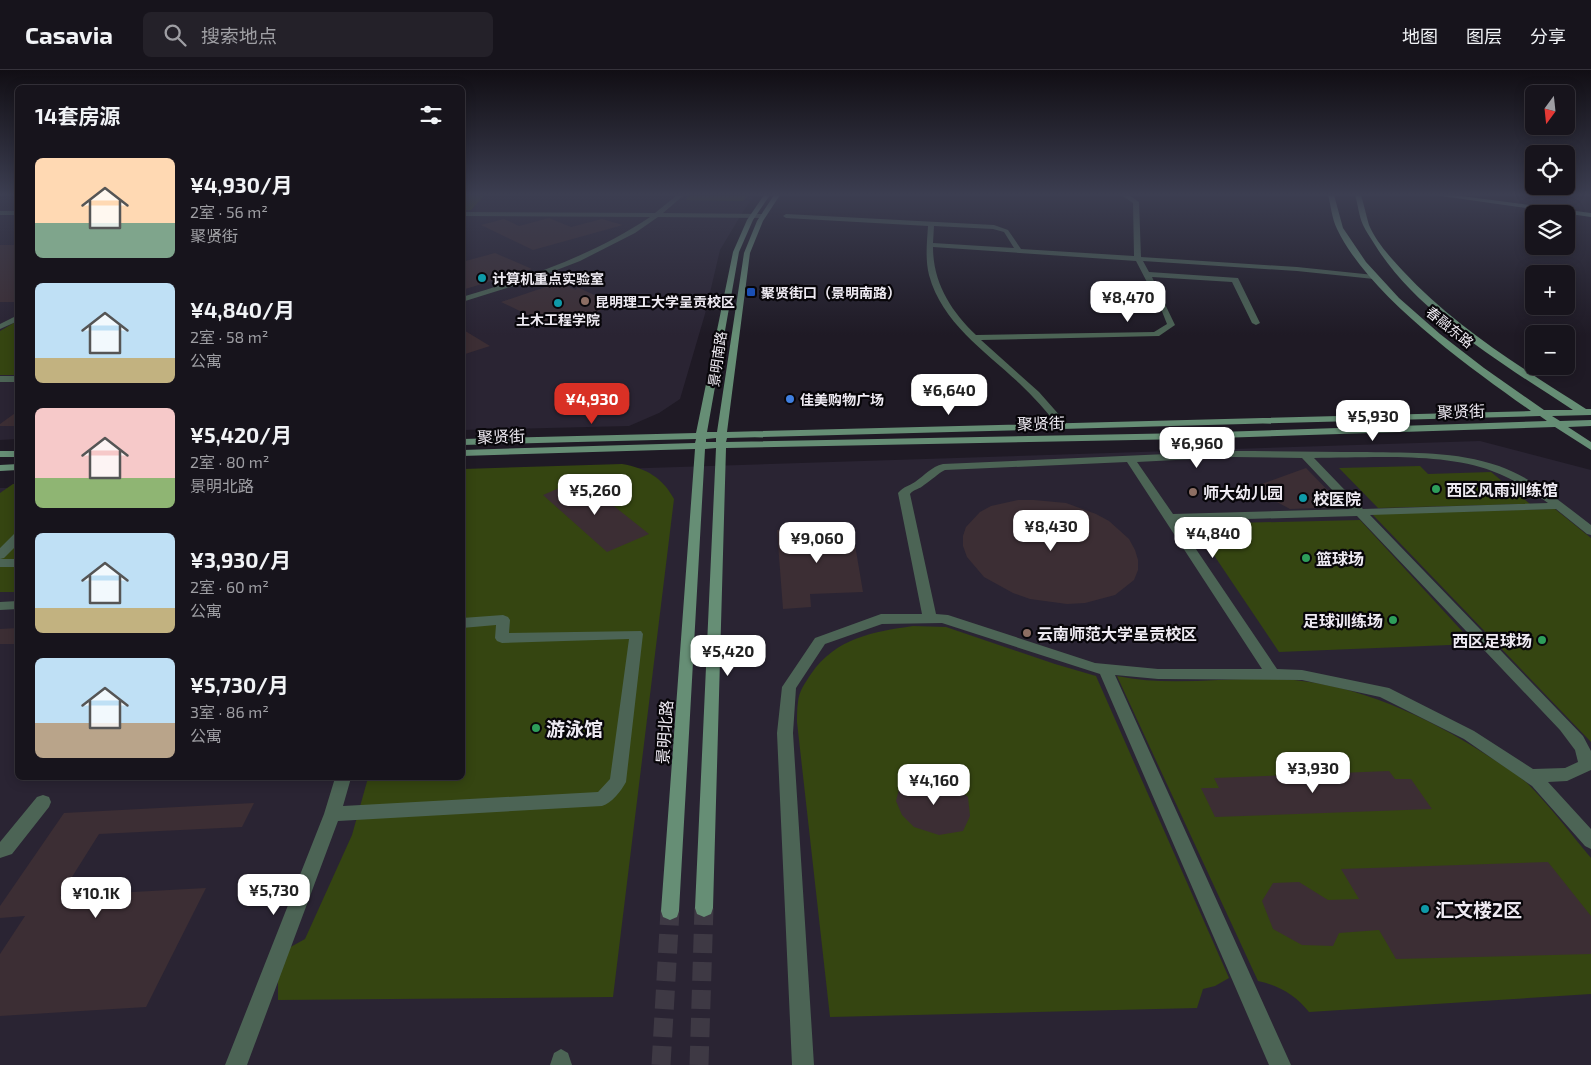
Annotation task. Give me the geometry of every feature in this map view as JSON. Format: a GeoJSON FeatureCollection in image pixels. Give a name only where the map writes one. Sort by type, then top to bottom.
{"type":"FeatureCollection","features":[{"type":"Feature","properties":{"kind":"main road","name":"景明南路"},"geometry":{"type":"LineString","coordinates":[[700,440],[732,270],[740,241]]}},
{"type":"Feature","properties":{"kind":"main road","name":"景明南路"},"geometry":{"type":"LineString","coordinates":[[722,440],[742,278],[752,241]]}},
{"type":"Feature","properties":{"kind":"main road","name":"春融东路"},"geometry":{"type":"LineString","coordinates":[[1347,241],[1374,276],[1409,311],[1459,352],[1591,447]]}},
{"type":"Feature","properties":{"kind":"main road","name":"春融东路"},"geometry":{"type":"LineString","coordinates":[[1375,241],[1384,255],[1405,278],[1479,342],[1588,414]]}},
{"type":"Feature","properties":{"kind":"main road","name":"聚贤街"},"geometry":{"type":"LineString","coordinates":[[722,440],[1064,426],[1542,413],[1588,414]]}},
{"type":"Feature","properties":{"kind":"main road","name":"聚贤街"},"geometry":{"type":"LineString","coordinates":[[465,442],[1188,436],[1591,423]]}},
{"type":"Feature","properties":{"kind":"main road","name":"聚贤街"},"geometry":{"type":"LineString","coordinates":[[465,453],[700,440]]}},
{"type":"Feature","properties":{"kind":"main road","name":"景明北路"},"geometry":{"type":"LineString","coordinates":[[670,911],[700,440]]}},
{"type":"Feature","properties":{"kind":"main road"},"geometry":{"type":"LineString","coordinates":[[704,908],[722,440]]}},
{"type":"Feature","properties":{"kind":"main road"},"geometry":{"type":"LineString","coordinates":[[0,454],[15,454]]}},
{"type":"Feature","properties":{"kind":"main road"},"geometry":{"type":"LineString","coordinates":[[0,468],[15,467]]}},
{"type":"Feature","properties":{"kind":"street"},"geometry":{"type":"LineString","coordinates":[[465,299],[532,277],[615,241]]}},
{"type":"Feature","properties":{"kind":"street"},"geometry":{"type":"LineString","coordinates":[[930,241],[929,251],[933,277],[947,308],[974,338],[1036,394],[1064,426]]}},
{"type":"Feature","properties":{"kind":"street"},"geometry":{"type":"LineString","coordinates":[[1013,241],[1019,251]]}},
{"type":"Feature","properties":{"kind":"street"},"geometry":{"type":"LineString","coordinates":[[974,338],[1156,334],[1171,325],[1165,309],[1138,258],[1137,241]]}},
{"type":"Feature","properties":{"kind":"street"},"geometry":{"type":"LineString","coordinates":[[930,245],[1138,258],[1374,276]]}},
{"type":"Feature","properties":{"kind":"street"},"geometry":{"type":"LineString","coordinates":[[1146,274],[1235,280],[1256,323]]}},
{"type":"Feature","properties":{"kind":"street"},"geometry":{"type":"LineString","coordinates":[[0,327],[15,319]]}},
{"type":"Feature","properties":{"kind":"street"},"geometry":{"type":"LineString","coordinates":[[0,379],[15,379]]}},
{"type":"Feature","properties":{"kind":"street"},"geometry":{"type":"LineString","coordinates":[[930,618],[905,503],[905,492],[919,484],[931,472],[943,467],[1234,454],[1438,456],[1470,461],[1495,468],[1518,479],[1591,531]]}},
{"type":"Feature","properties":{"kind":"street"},"geometry":{"type":"LineString","coordinates":[[1306,456],[1546,706],[1581,746],[1587,757],[1587,765],[1567,774],[1530,776]]}},
{"type":"Feature","properties":{"kind":"street"},"geometry":{"type":"LineString","coordinates":[[1130,459],[1273,674]]}},
{"type":"Feature","properties":{"kind":"street"},"geometry":{"type":"LineString","coordinates":[[1169,518],[1558,506]]}},
{"type":"Feature","properties":{"kind":"street"},"geometry":{"type":"LineString","coordinates":[[0,555],[15,540]]}},
{"type":"Feature","properties":{"kind":"street"},"geometry":{"type":"LineString","coordinates":[[0,563],[15,563]]}},
{"type":"Feature","properties":{"kind":"street"},"geometry":{"type":"LineString","coordinates":[[0,606],[15,605]]}},
{"type":"Feature","properties":{"kind":"street"},"geometry":{"type":"LineString","coordinates":[[802,1065],[785,733],[789,687],[820,641],[881,619],[943,618],[1094,668],[1158,674],[1224,672],[1302,675],[1384,692],[1469,735],[1538,781],[1591,841]]}},
{"type":"Feature","properties":{"kind":"street"},"geometry":{"type":"LineString","coordinates":[[332,814],[602,799],[618,782],[636,634],[502,638],[503,620],[465,623]]}},
{"type":"Feature","properties":{"kind":"street"},"geometry":{"type":"LineString","coordinates":[[1105,669],[1280,1065]]}},
{"type":"Feature","properties":{"kind":"street"},"geometry":{"type":"LineString","coordinates":[[236,1065],[332,814],[342,780]]}},
{"type":"Feature","properties":{"kind":"street"},"geometry":{"type":"LineString","coordinates":[[0,850],[6,849],[43,802]]}},
{"type":"Feature","properties":{"kind":"shaded area"},"geometry":{"type":"Polygon","coordinates":[[[0,241],[15,241],[15,439],[0,440],[0,241]]]}},
{"type":"Feature","properties":{"kind":"shaded area","name":"昆明理工大学呈贡校区"},"geometry":{"type":"Polygon","coordinates":[[[465,241],[725,241],[720,250],[705,314],[680,399],[659,413],[629,426],[465,430],[465,241]]]}},
{"type":"Feature","properties":{"kind":"shaded area","name":"云南师范大学呈贡校区"},"geometry":{"type":"Polygon","coordinates":[[[1480,441],[1591,470],[1591,1065],[0,1065],[0,488],[15,488],[15,780],[465,780],[465,474],[1480,441]]]}},
{"type":"Feature","properties":{"kind":"green space"},"geometry":{"type":"Polygon","coordinates":[[[15,322],[15,375],[0,375],[0,331],[15,322]]]}},
{"type":"Feature","properties":{"kind":"green space"},"geometry":{"type":"Polygon","coordinates":[[[622,464],[639,468],[653,475],[665,485],[674,499],[613,997],[278,1000],[278,954],[305,939],[352,835],[367,780],[465,780],[465,469],[622,464]]]}},
{"type":"Feature","properties":{"kind":"green space","name":"西区风雨训练馆"},"geometry":{"type":"Polygon","coordinates":[[[1420,466],[1428,474],[1491,472],[1530,504],[1378,508],[1339,468],[1420,466]]]}},
{"type":"Feature","properties":{"kind":"green space"},"geometry":{"type":"Polygon","coordinates":[[[15,484],[15,592],[0,592],[0,493],[15,484]]]}},
{"type":"Feature","properties":{"kind":"green space","name":"西区足球场"},"geometry":{"type":"Polygon","coordinates":[[[1555,509],[1591,538],[1591,742],[1372,514],[1555,509]]]}},
{"type":"Feature","properties":{"kind":"green space"},"geometry":{"type":"Polygon","coordinates":[[[1360,520],[1474,644],[1279,652],[1193,524],[1360,520]]]}},
{"type":"Feature","properties":{"kind":"green space"},"geometry":{"type":"Polygon","coordinates":[[[913,626],[946,627],[1096,676],[1229,978],[1215,986],[1203,989],[1197,1008],[830,1017],[797,722],[799,698],[811,674],[832,652],[843,645],[869,634],[913,626]]]}},
{"type":"Feature","properties":{"kind":"green space"},"geometry":{"type":"Polygon","coordinates":[[[1117,676],[1163,681],[1279,679],[1328,685],[1378,700],[1427,721],[1474,747],[1512,772],[1527,783],[1552,810],[1591,858],[1591,994],[1309,1012],[1286,992],[1258,981],[1117,676]]]}},
{"type":"Feature","properties":{"kind":"building"},"geometry":{"type":"Polygon","coordinates":[[[515,241],[564,241],[533,250],[515,241]]]}},
{"type":"Feature","properties":{"kind":"building"},"geometry":{"type":"Polygon","coordinates":[[[0,245],[15,245],[15,302],[0,302],[0,245]]]}},
{"type":"Feature","properties":{"kind":"building","name":"计算机重点实验室"},"geometry":{"type":"Polygon","coordinates":[[[495,253],[532,269],[465,289],[465,261],[495,253]]]}},
{"type":"Feature","properties":{"kind":"building","name":"土木工程学院"},"geometry":{"type":"Polygon","coordinates":[[[560,282],[576,290],[577,287],[616,305],[553,327],[501,302],[560,282]]]}},
{"type":"Feature","properties":{"kind":"building"},"geometry":{"type":"Polygon","coordinates":[[[465,331],[490,346],[465,354],[465,331]]]}},
{"type":"Feature","properties":{"kind":"building"},"geometry":{"type":"Polygon","coordinates":[[[15,413],[15,426],[0,426],[0,424],[15,413]]]}},
{"type":"Feature","properties":{"kind":"building","name":"校医院"},"geometry":{"type":"Polygon","coordinates":[[[1306,468],[1344,507],[1290,509],[1251,488],[1306,468]]]}},
{"type":"Feature","properties":{"kind":"building"},"geometry":{"type":"Polygon","coordinates":[[[580,479],[649,534],[607,552],[543,495],[580,479]]]}},
{"type":"Feature","properties":{"kind":"building"},"geometry":{"type":"Polygon","coordinates":[[[1018,500],[1066,503],[1109,521],[1129,539],[1135,550],[1138,570],[1134,580],[1115,595],[1085,603],[1067,604],[1030,599],[1013,593],[984,577],[967,557],[963,546],[963,536],[966,527],[980,512],[991,506],[1018,500]]]}},
{"type":"Feature","properties":{"kind":"building"},"geometry":{"type":"Polygon","coordinates":[[[852,527],[863,592],[810,594],[811,607],[783,609],[777,530],[852,527]]]}},
{"type":"Feature","properties":{"kind":"building"},"geometry":{"type":"Polygon","coordinates":[[[15,628],[15,644],[0,644],[0,629],[15,628]]]}},
{"type":"Feature","properties":{"kind":"building"},"geometry":{"type":"Polygon","coordinates":[[[1389,771],[1395,779],[1411,779],[1432,809],[1215,817],[1201,788],[1219,788],[1214,778],[1389,771]]]}},
{"type":"Feature","properties":{"kind":"building"},"geometry":{"type":"Polygon","coordinates":[[[906,777],[949,781],[968,797],[970,816],[963,831],[939,835],[914,827],[902,815],[896,801],[899,789],[906,777]]]}},
{"type":"Feature","properties":{"kind":"building"},"geometry":{"type":"Polygon","coordinates":[[[254,803],[242,827],[99,834],[60,896],[206,888],[146,1007],[0,1016],[0,954],[25,916],[0,918],[0,906],[64,813],[254,803]]]}},
{"type":"Feature","properties":{"kind":"building","name":"汇文楼2区"},"geometry":{"type":"Polygon","coordinates":[[[1548,862],[1591,916],[1591,954],[1396,959],[1379,930],[1339,933],[1333,946],[1302,945],[1273,929],[1262,901],[1273,883],[1299,882],[1328,900],[1359,899],[1341,869],[1548,862]]]}},
{"type":"Feature","properties":{"kind":"tunnel"},"geometry":{"type":"LineString","coordinates":[[699,1065],[704,908]]}},
{"type":"Feature","properties":{"kind":"tunnel"},"geometry":{"type":"LineString","coordinates":[[661,1065],[670,911]]}},
{"type":"Feature","properties":{"kind":"place","name":"计算机重点实验室"},"geometry":{"type":"Point","coordinates":[482,278]}},
{"type":"Feature","properties":{"kind":"place","name":"聚贤街口（景明南路）"},"geometry":{"type":"Point","coordinates":[751,292]}},
{"type":"Feature","properties":{"kind":"place","name":"昆明理工大学呈贡校区"},"geometry":{"type":"Point","coordinates":[585,301]}},
{"type":"Feature","properties":{"kind":"place","name":"土木工程学院"},"geometry":{"type":"Point","coordinates":[558,303]}},
{"type":"Feature","properties":{"kind":"place","name":"佳美购物广场"},"geometry":{"type":"Point","coordinates":[790,399]}},
{"type":"Feature","properties":{"kind":"place","name":"西区风雨训练馆"},"geometry":{"type":"Point","coordinates":[1436,489]}},
{"type":"Feature","properties":{"kind":"place","name":"师大幼儿园"},"geometry":{"type":"Point","coordinates":[1193,492]}},
{"type":"Feature","properties":{"kind":"place","name":"校医院"},"geometry":{"type":"Point","coordinates":[1303,498]}},
{"type":"Feature","properties":{"kind":"place","name":"篮球场"},"geometry":{"type":"Point","coordinates":[1306,558]}},
{"type":"Feature","properties":{"kind":"place","name":"足球训练场"},"geometry":{"type":"Point","coordinates":[1393,620]}},
{"type":"Feature","properties":{"kind":"place","name":"云南师范大学呈贡校区"},"geometry":{"type":"Point","coordinates":[1027,633]}},
{"type":"Feature","properties":{"kind":"place","name":"西区足球场"},"geometry":{"type":"Point","coordinates":[1542,640]}},
{"type":"Feature","properties":{"kind":"place","name":"游泳馆"},"geometry":{"type":"Point","coordinates":[536,728]}},
{"type":"Feature","properties":{"kind":"place","name":"汇文楼2区"},"geometry":{"type":"Point","coordinates":[1425,909]}}]}
